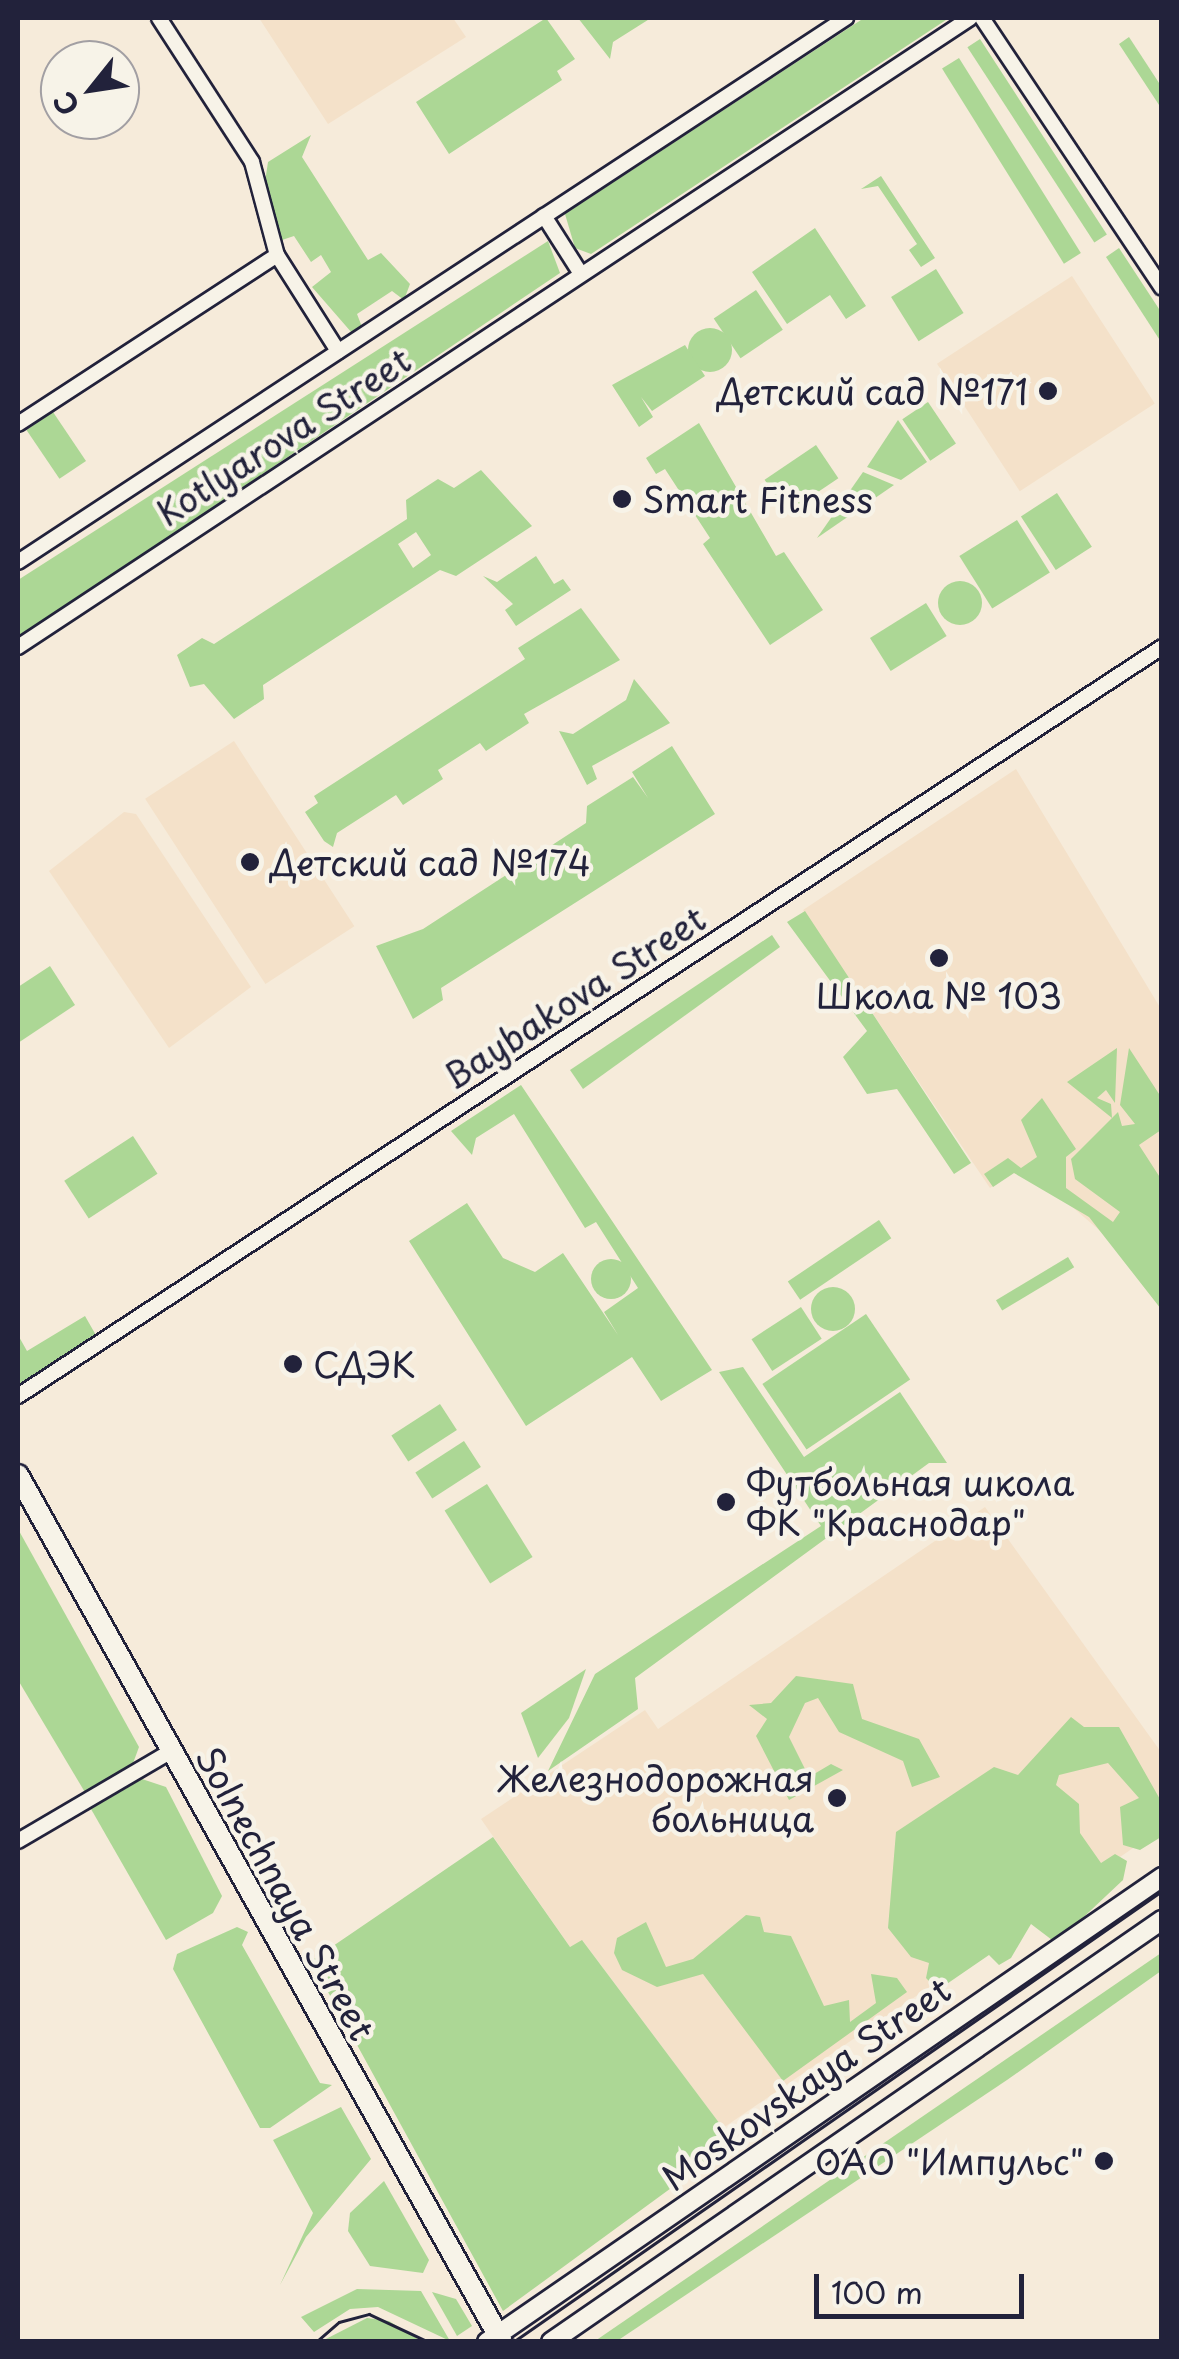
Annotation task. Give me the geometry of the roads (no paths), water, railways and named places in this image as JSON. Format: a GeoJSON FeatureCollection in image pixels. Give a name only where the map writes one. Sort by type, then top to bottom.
{"type":"FeatureCollection","features":[{"type":"Feature","properties":{"kind":"main road","name":"Solnechnaya Street"},"geometry":{"type":"LineString","coordinates":[[18,1475],[496,2339]]}},
{"type":"Feature","properties":{"kind":"street","name":"Kotlyarova Street"},"geometry":{"type":"LineString","coordinates":[[159,18],[252,162],[277,255],[338,351]]}},
{"type":"Feature","properties":{"kind":"street","name":"Kotlyarova Street"},"geometry":{"type":"LineString","coordinates":[[18,562],[846,18]]}},
{"type":"Feature","properties":{"kind":"street","name":"Kotlyarova Street"},"geometry":{"type":"LineString","coordinates":[[18,647],[970,18]]}},
{"type":"Feature","properties":{"kind":"street"},"geometry":{"type":"LineString","coordinates":[[982,18],[1162,288]]}},
{"type":"Feature","properties":{"kind":"street"},"geometry":{"type":"LineString","coordinates":[[544,216],[581,274]]}},
{"type":"Feature","properties":{"kind":"street"},"geometry":{"type":"LineString","coordinates":[[18,424],[277,255]]}},
{"type":"Feature","properties":{"kind":"street","name":"Baybakova Street"},"geometry":{"type":"LineString","coordinates":[[18,1396],[1162,647]]}},
{"type":"Feature","properties":{"kind":"street"},"geometry":{"type":"LineString","coordinates":[[18,1841],[170,1752]]}},
{"type":"Feature","properties":{"kind":"street","name":"Moskovskaya Street"},"geometry":{"type":"LineString","coordinates":[[496,2339],[1162,1877]]}},
{"type":"Feature","properties":{"kind":"street","name":"Moskovskaya Street"},"geometry":{"type":"LineString","coordinates":[[551,2342],[1162,1920]]}},
{"type":"Feature","properties":{"kind":"street"},"geometry":{"type":"LineString","coordinates":[[751,2161],[771,2190]]}},
{"type":"Feature","properties":{"kind":"street"},"geometry":{"type":"LineString","coordinates":[[728,2177],[747,2206]]}},
{"type":"Feature","properties":{"kind":"tram line"},"geometry":{"type":"LineString","coordinates":[[513,2342],[1162,1891]]}},
{"type":"Feature","properties":{"kind":"tram line"},"geometry":{"type":"LineString","coordinates":[[316,2342],[339,2322],[369,2314],[429,2342]]}},
{"type":"Feature","properties":{"kind":"place","name":"Детский сад №171"},"geometry":{"type":"Point","coordinates":[1048,391]}},
{"type":"Feature","properties":{"kind":"place","name":"Smart Fitness"},"geometry":{"type":"Point","coordinates":[622,499]}},
{"type":"Feature","properties":{"kind":"place","name":"Детский сад №174"},"geometry":{"type":"Point","coordinates":[250,862]}},
{"type":"Feature","properties":{"kind":"place","name":"Школа № 103"},"geometry":{"type":"Point","coordinates":[939,958]}},
{"type":"Feature","properties":{"kind":"place","name":"СДЭК"},"geometry":{"type":"Point","coordinates":[293,1364]}},
{"type":"Feature","properties":{"kind":"place","name":"Футбольная школа ФК \"Краснодар\""},"geometry":{"type":"Point","coordinates":[726,1502]}},
{"type":"Feature","properties":{"kind":"place","name":"Железнодорожная больница"},"geometry":{"type":"Point","coordinates":[837,1798]}},
{"type":"Feature","properties":{"kind":"place","name":"ОАО \"Импульс\""},"geometry":{"type":"Point","coordinates":[1104,2161]}}]}
